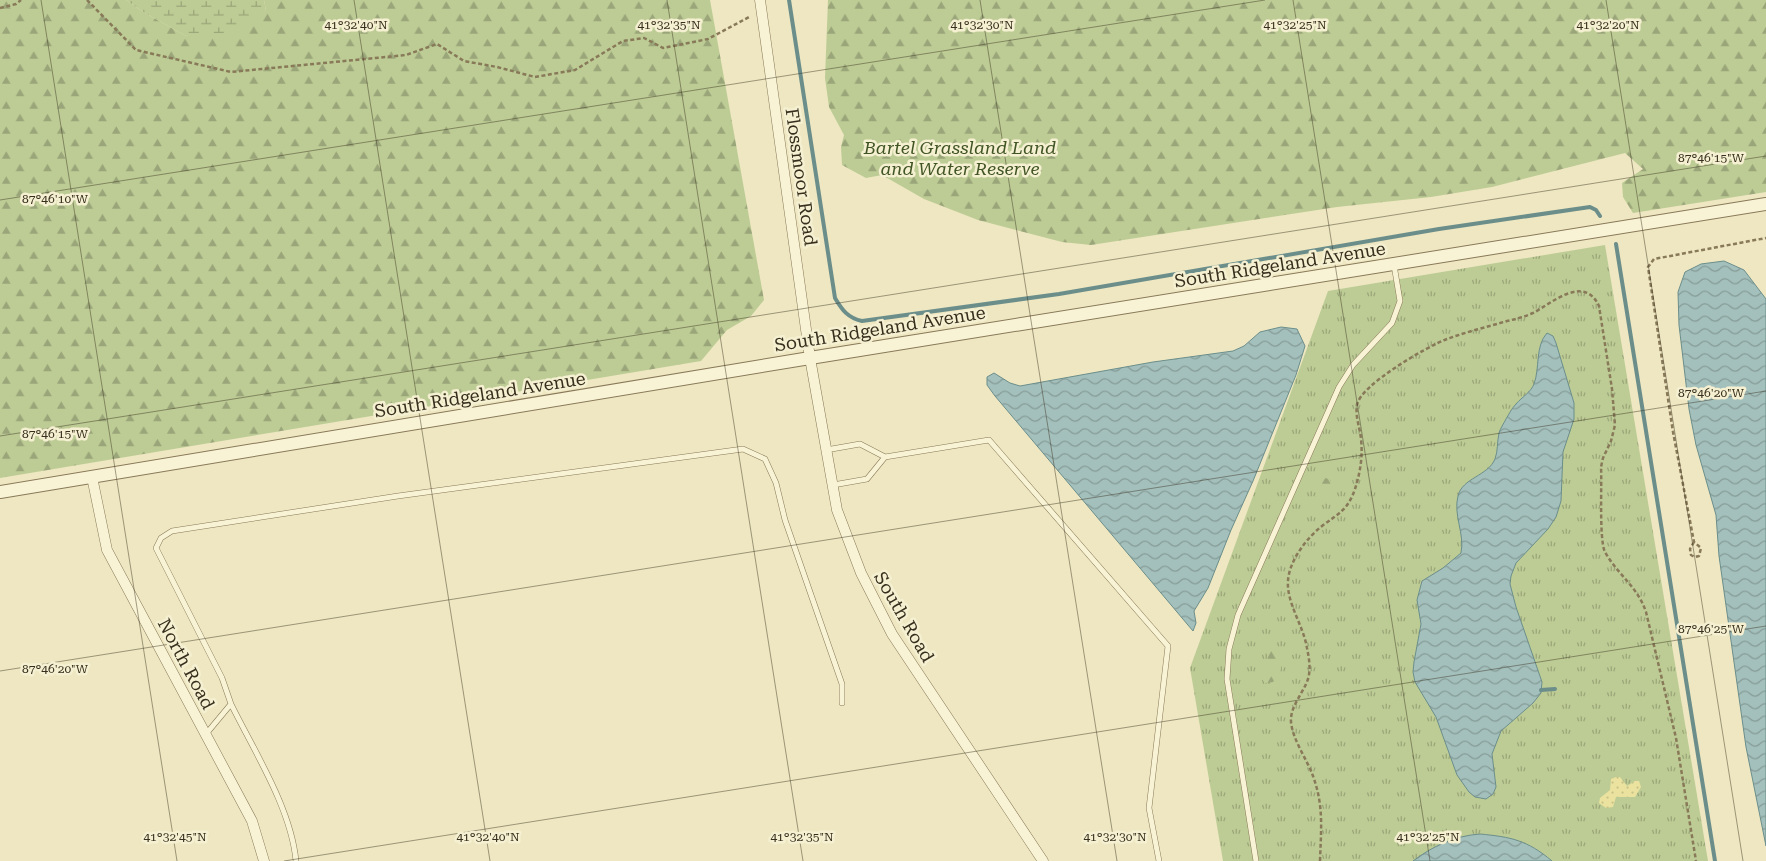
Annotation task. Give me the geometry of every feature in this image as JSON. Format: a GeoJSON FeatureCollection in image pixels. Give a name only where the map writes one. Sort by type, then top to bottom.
{"type":"FeatureCollection","features":[{"type":"Feature","properties":{"kind":"street","name":"Flossmoor Road"},"geometry":{"type":"LineString","coordinates":[[760,0],[810,358]]}},
{"type":"Feature","properties":{"kind":"street","name":"South Ridgeland Avenue"},"geometry":{"type":"LineString","coordinates":[[0,492],[810,358],[1766,204]]}},
{"type":"Feature","properties":{"kind":"street","name":"South Road"},"geometry":{"type":"LineString","coordinates":[[810,358],[837,510],[861,573],[892,634],[1043,861]]}},
{"type":"Feature","properties":{"kind":"street","name":"North Road"},"geometry":{"type":"LineString","coordinates":[[92,477],[107,550],[252,821],[264,861]]}},
{"type":"Feature","properties":{"kind":"lane"},"geometry":{"type":"LineString","coordinates":[[1256,861],[1227,679],[1229,649],[1238,615],[1339,387],[1353,365],[1392,323],[1400,302],[1394,265]]}},
{"type":"Feature","properties":{"kind":"lane"},"geometry":{"type":"LineString","coordinates":[[826,450],[860,444],[885,457],[989,440],[1168,646],[1149,808],[1159,861]]}},
{"type":"Feature","properties":{"kind":"lane"},"geometry":{"type":"LineString","coordinates":[[296,861],[295,846],[280,804],[231,704],[222,678],[156,548],[161,538],[172,531],[398,496],[743,449],[765,460],[776,483],[785,520],[842,684],[842,703]]}},
{"type":"Feature","properties":{"kind":"lane"},"geometry":{"type":"LineString","coordinates":[[832,485],[867,479],[885,457]]}},
{"type":"Feature","properties":{"kind":"lane"},"geometry":{"type":"LineString","coordinates":[[205,734],[231,704]]}},
{"type":"Feature","properties":{"kind":"path"},"geometry":{"type":"LineString","coordinates":[[0,8],[16,4],[22,0]]}},
{"type":"Feature","properties":{"kind":"path"},"geometry":{"type":"LineString","coordinates":[[87,0],[136,50],[231,72],[406,55],[437,44],[464,61],[535,77],[575,70],[623,41],[644,38],[663,48],[708,39],[762,11]]}},
{"type":"Feature","properties":{"kind":"path"},"geometry":{"type":"LineString","coordinates":[[1694,542],[1690,549],[1691,555],[1695,557],[1699,556],[1701,548],[1694,542],[1673,432],[1648,267],[1654,259],[1766,238]]}},
{"type":"Feature","properties":{"kind":"path"},"geometry":{"type":"LineString","coordinates":[[1320,861],[1322,817],[1320,796],[1292,724],[1292,710],[1308,680],[1310,670],[1305,636],[1291,601],[1288,584],[1289,572],[1306,542],[1322,526],[1343,511],[1352,498],[1361,464],[1362,451],[1357,404],[1362,396],[1385,374],[1445,340],[1523,317],[1564,294],[1575,291],[1591,295],[1597,300],[1612,389],[1615,425],[1611,441],[1602,458],[1601,467],[1602,545],[1610,559],[1638,594],[1646,612],[1676,738],[1696,861]]}},
{"type":"Feature","properties":{"kind":"green space"},"geometry":{"type":"Polygon","coordinates":[[[0,0],[126,0],[186,36],[266,11],[264,0],[710,0],[764,300],[751,316],[727,330],[701,361],[0,478],[0,0]]]}},
{"type":"Feature","properties":{"kind":"green space"},"geometry":{"type":"Polygon","coordinates":[[[126,0],[264,0],[266,11],[233,34],[186,36],[126,0]]]}},
{"type":"Feature","properties":{"kind":"green space","name":"Bartel Grassland Land and Water Reserve"},"geometry":{"type":"Polygon","coordinates":[[[828,0],[1766,0],[1766,192],[1633,213],[1623,197],[1622,183],[1643,169],[1625,153],[1492,187],[1431,197],[1337,207],[1091,245],[1062,242],[978,220],[924,199],[882,175],[866,178],[842,165],[841,147],[844,135],[829,107],[825,78],[828,0]]]}},
{"type":"Feature","properties":{"kind":"green space"},"geometry":{"type":"Polygon","coordinates":[[[1605,245],[1708,861],[1223,861],[1190,668],[1328,291],[1605,245]]]}},
{"type":"Feature","properties":{"kind":"green space"},"geometry":{"type":"Polygon","coordinates":[[[1326,478],[1330,480],[1331,486],[1326,502],[1320,504],[1317,502],[1316,497],[1322,490],[1322,480],[1326,478]]]}},
{"type":"Feature","properties":{"kind":"green space"},"geometry":{"type":"Polygon","coordinates":[[[1273,648],[1280,649],[1281,667],[1273,682],[1265,683],[1262,679],[1269,653],[1273,648]]]}},
{"type":"Feature","properties":{"kind":"sand"},"geometry":{"type":"Polygon","coordinates":[[[1620,777],[1627,786],[1635,781],[1639,781],[1641,787],[1635,797],[1616,797],[1613,807],[1606,808],[1599,803],[1600,798],[1610,790],[1611,779],[1620,777]]]}},
{"type":"Feature","properties":{"kind":"water"},"geometry":{"type":"Polygon","coordinates":[[[1724,261],[1744,270],[1766,299],[1766,846],[1746,747],[1719,556],[1716,515],[1696,445],[1689,409],[1679,325],[1678,292],[1685,272],[1701,264],[1724,261]]]}},
{"type":"Feature","properties":{"kind":"water"},"geometry":{"type":"Polygon","coordinates":[[[1281,327],[1297,329],[1305,346],[1296,375],[1253,481],[1208,588],[1194,611],[1196,623],[1193,631],[995,396],[987,385],[987,377],[994,373],[1010,383],[1020,386],[1153,362],[1233,351],[1244,346],[1260,332],[1281,327]]]}},
{"type":"Feature","properties":{"kind":"water"},"geometry":{"type":"Polygon","coordinates":[[[1547,333],[1553,336],[1556,343],[1574,403],[1574,419],[1563,452],[1561,501],[1556,517],[1548,529],[1516,563],[1510,584],[1542,682],[1541,693],[1533,703],[1501,731],[1492,754],[1496,787],[1493,794],[1486,799],[1475,797],[1457,775],[1436,717],[1415,682],[1414,662],[1421,624],[1417,600],[1422,581],[1443,568],[1461,553],[1462,539],[1457,510],[1460,490],[1492,465],[1497,453],[1501,428],[1513,407],[1533,387],[1539,351],[1543,338],[1547,333]]]}},
{"type":"Feature","properties":{"kind":"water"},"geometry":{"type":"Polygon","coordinates":[[[1480,834],[1501,837],[1526,844],[1535,848],[1552,861],[1413,861],[1444,843],[1461,837],[1480,834]]]}},
{"type":"Feature","properties":{"kind":"waterway"},"geometry":{"type":"LineString","coordinates":[[789,0],[835,298],[846,313],[862,321],[1059,294],[1439,229],[1590,207],[1596,210],[1600,216]]}},
{"type":"Feature","properties":{"kind":"waterway"},"geometry":{"type":"LineString","coordinates":[[1616,244],[1715,861]]}},
{"type":"Feature","properties":{"kind":"waterway"},"geometry":{"type":"LineString","coordinates":[[1541,690],[1555,689]]}}]}
